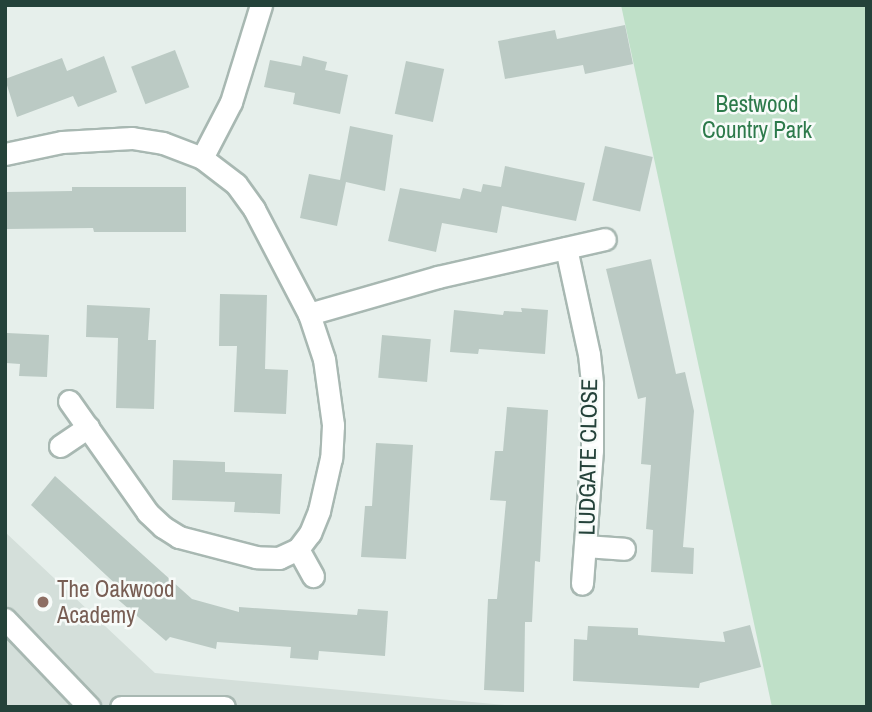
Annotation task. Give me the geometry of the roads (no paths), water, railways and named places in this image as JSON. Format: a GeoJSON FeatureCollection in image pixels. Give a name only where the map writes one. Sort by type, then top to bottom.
{"type":"FeatureCollection","features":[{"type":"Feature","properties":{"kind":"street"},"geometry":{"type":"LineString","coordinates":[[202,158],[231,102],[261,5]]}},
{"type":"Feature","properties":{"kind":"street"},"geometry":{"type":"LineString","coordinates":[[5,154],[62,142],[132,138],[163,143],[202,158],[236,184],[254,209],[309,314],[324,359],[330,392],[332,436],[319,511],[298,550],[279,558],[256,557],[179,537],[163,527],[148,513],[69,401]]}},
{"type":"Feature","properties":{"kind":"street"},"geometry":{"type":"LineString","coordinates":[[309,314],[438,277],[605,239]]}},
{"type":"Feature","properties":{"kind":"street","name":"LUDGATE CLOSE"},"geometry":{"type":"LineString","coordinates":[[566,248],[589,354],[592,384],[592,450],[582,584]]}},
{"type":"Feature","properties":{"kind":"street"},"geometry":{"type":"LineString","coordinates":[[60,446],[88,427]]}},
{"type":"Feature","properties":{"kind":"street"},"geometry":{"type":"LineString","coordinates":[[585,546],[624,549]]}},
{"type":"Feature","properties":{"kind":"street"},"geometry":{"type":"LineString","coordinates":[[298,550],[313,576]]}},
{"type":"Feature","properties":{"kind":"street"},"geometry":{"type":"LineString","coordinates":[[5,619],[89,707]]}},
{"type":"Feature","properties":{"kind":"street"},"geometry":{"type":"LineString","coordinates":[[121,707],[224,707]]}},
{"type":"Feature","properties":{"kind":"place","name":"The Oakwood Academy"},"geometry":{"type":"Point","coordinates":[43,602]}},
{"type":"Feature","properties":{"kind":"park label","name":"Bestwood Country Park"},"geometry":{"type":"Point","coordinates":[757,117]}}]}
